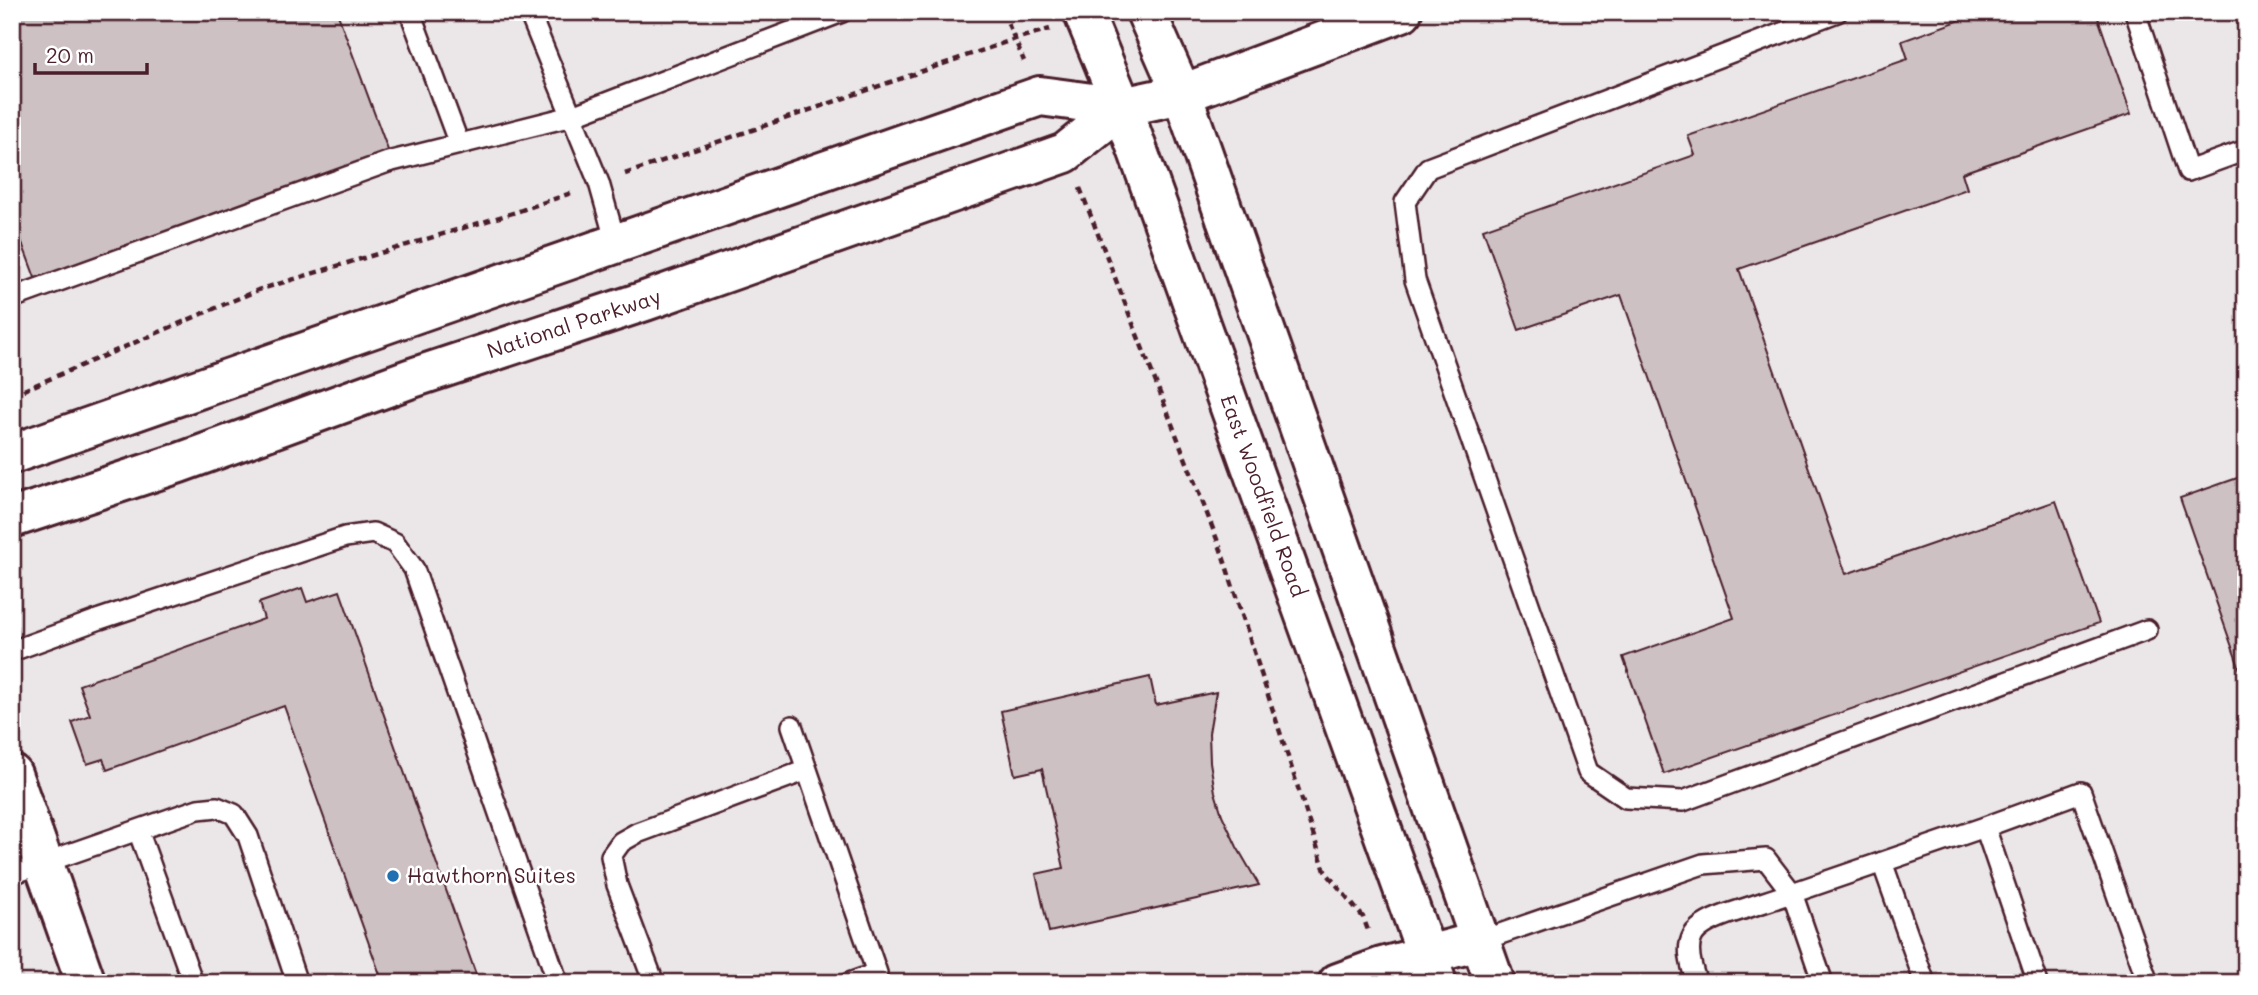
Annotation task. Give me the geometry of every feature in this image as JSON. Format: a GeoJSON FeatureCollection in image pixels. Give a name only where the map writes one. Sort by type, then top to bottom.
{"type":"FeatureCollection","features":[{"type":"Feature","properties":{"kind":"street","name":"East Woodfield Road"},"geometry":{"type":"LineString","coordinates":[[1083,12],[1122,107],[1432,970]]}},
{"type":"Feature","properties":{"kind":"street"},"geometry":{"type":"LineString","coordinates":[[1146,12],[1182,94],[1495,983]]}},
{"type":"Feature","properties":{"kind":"street","name":"National Parkway"},"geometry":{"type":"LineString","coordinates":[[12,454],[1040,96],[1122,107],[1182,94],[1402,12]]}},
{"type":"Feature","properties":{"kind":"street","name":"National Parkway"},"geometry":{"type":"LineString","coordinates":[[12,518],[179,463],[408,379],[645,301],[1065,153],[1122,107]]}},
{"type":"Feature","properties":{"kind":"street"},"geometry":{"type":"LineString","coordinates":[[12,774],[28,868],[86,983]]}},
{"type":"Feature","properties":{"kind":"street"},"geometry":{"type":"LineString","coordinates":[[1338,983],[1382,967],[1432,970],[1480,941]]}},
{"type":"Feature","properties":{"kind":"lane"},"geometry":{"type":"LineString","coordinates":[[410,12],[459,144]]}},
{"type":"Feature","properties":{"kind":"lane"},"geometry":{"type":"LineString","coordinates":[[528,12],[599,183],[616,243]]}},
{"type":"Feature","properties":{"kind":"lane"},"geometry":{"type":"LineString","coordinates":[[12,298],[388,162],[572,116],[842,12]]}},
{"type":"Feature","properties":{"kind":"lane"},"geometry":{"type":"LineString","coordinates":[[1837,12],[1428,169],[1405,202],[1415,281],[1588,772],[1626,799],[1683,801],[2147,630]]}},
{"type":"Feature","properties":{"kind":"lane"},"geometry":{"type":"LineString","coordinates":[[2135,12],[2188,171],[2246,150]]}},
{"type":"Feature","properties":{"kind":"lane"},"geometry":{"type":"LineString","coordinates":[[12,651],[345,537],[373,533],[395,542],[414,569],[558,983]]}},
{"type":"Feature","properties":{"kind":"lane"},"geometry":{"type":"LineString","coordinates":[[792,726],[879,978],[849,983]]}},
{"type":"Feature","properties":{"kind":"lane"},"geometry":{"type":"LineString","coordinates":[[653,983],[617,885],[611,856],[621,842],[637,833],[807,770]]}},
{"type":"Feature","properties":{"kind":"lane"},"geometry":{"type":"LineString","coordinates":[[1697,983],[1688,960],[1692,937],[1705,922],[2081,792],[2148,983]]}},
{"type":"Feature","properties":{"kind":"lane"},"geometry":{"type":"LineString","coordinates":[[28,868],[198,809],[217,807],[234,814],[248,836],[298,983]]}},
{"type":"Feature","properties":{"kind":"lane"},"geometry":{"type":"LineString","coordinates":[[1985,827],[2038,983]]}},
{"type":"Feature","properties":{"kind":"lane"},"geometry":{"type":"LineString","coordinates":[[138,830],[193,983]]}},
{"type":"Feature","properties":{"kind":"lane"},"geometry":{"type":"LineString","coordinates":[[1480,941],[1703,864],[1766,859],[1792,893],[1823,983]]}},
{"type":"Feature","properties":{"kind":"lane"},"geometry":{"type":"LineString","coordinates":[[1882,862],[1925,983]]}},
{"type":"Feature","properties":{"kind":"path"},"geometry":{"type":"LineString","coordinates":[[12,394],[258,290],[516,212],[1015,39],[1003,12]]}},
{"type":"Feature","properties":{"kind":"path"},"geometry":{"type":"LineString","coordinates":[[1087,203],[1220,547],[1325,871],[1363,917],[1382,967]]}},
{"type":"Feature","properties":{"kind":"shaded area"},"geometry":{"type":"Polygon","coordinates":[[[12,12],[2246,12],[2246,983],[12,983],[12,12]]]}},
{"type":"Feature","properties":{"kind":"building"},"geometry":{"type":"Polygon","coordinates":[[[12,12],[337,12],[389,153],[37,283],[12,216],[12,12]]]}},
{"type":"Feature","properties":{"kind":"building"},"geometry":{"type":"Polygon","coordinates":[[[1983,12],[2096,12],[2131,114],[1962,173],[1967,189],[1739,269],[1846,574],[2056,501],[2099,623],[1664,774],[1623,657],[1734,618],[1621,295],[1519,330],[1483,229],[1695,155],[1688,136],[1908,59],[1902,41],[1983,12]]]}},
{"type":"Feature","properties":{"kind":"building"},"geometry":{"type":"Polygon","coordinates":[[[2246,475],[2246,687],[2180,498],[2246,475]]]}},
{"type":"Feature","properties":{"kind":"building","name":"Hawthorn Suites"},"geometry":{"type":"Polygon","coordinates":[[[302,588],[307,602],[340,591],[479,983],[383,983],[284,706],[107,770],[103,759],[87,764],[72,722],[90,715],[79,685],[264,619],[259,603],[302,588]]]}},
{"type":"Feature","properties":{"kind":"building"},"geometry":{"type":"Polygon","coordinates":[[[1150,677],[1156,705],[1216,692],[1209,733],[1215,792],[1237,847],[1259,885],[1049,932],[1036,874],[1064,868],[1042,769],[1015,775],[1001,711],[1150,677]]]}},
{"type":"Feature","properties":{"kind":"place","name":"Hawthorn Suites"},"geometry":{"type":"Point","coordinates":[393,876]}}]}
